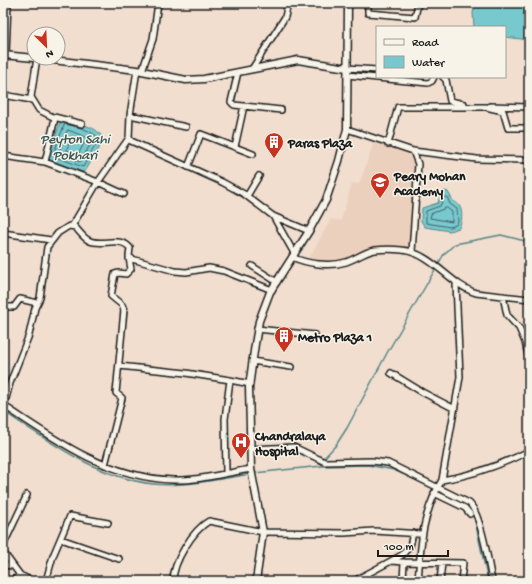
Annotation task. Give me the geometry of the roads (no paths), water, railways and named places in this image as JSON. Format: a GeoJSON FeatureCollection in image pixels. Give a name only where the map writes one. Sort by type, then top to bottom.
{"type":"FeatureCollection","features":[{"type":"Feature","properties":{"kind":"main road"},"geometry":{"type":"LineString","coordinates":[[256,581],[263,532],[251,471],[250,450],[250,384],[257,329],[272,290],[309,231],[326,200],[339,161],[347,129],[348,3]]}},
{"type":"Feature","properties":{"kind":"main road"},"geometry":{"type":"LineString","coordinates":[[4,55],[26,57]]}},
{"type":"Feature","properties":{"kind":"main road"},"geometry":{"type":"LineString","coordinates":[[66,62],[140,71],[186,80],[204,79],[298,60],[347,68]]}},
{"type":"Feature","properties":{"kind":"street"},"geometry":{"type":"LineString","coordinates":[[4,55],[8,3]]}},
{"type":"Feature","properties":{"kind":"street"},"geometry":{"type":"LineString","coordinates":[[158,3],[153,39],[140,71],[130,115],[129,138],[98,182],[72,226],[63,229],[51,240],[47,247],[42,287],[29,335],[10,383],[3,407],[71,449],[105,465],[150,478],[174,480],[251,471]]}},
{"type":"Feature","properties":{"kind":"street"},"geometry":{"type":"LineString","coordinates":[[252,69],[285,16],[288,3]]}},
{"type":"Feature","properties":{"kind":"street"},"geometry":{"type":"LineString","coordinates":[[368,3],[368,13],[370,14],[416,17],[418,3]]}},
{"type":"Feature","properties":{"kind":"street"},"geometry":{"type":"LineString","coordinates":[[35,66],[31,97],[39,110],[54,117],[82,124]]}},
{"type":"Feature","properties":{"kind":"street"},"geometry":{"type":"LineString","coordinates":[[347,68],[376,70]]}},
{"type":"Feature","properties":{"kind":"street"},"geometry":{"type":"LineString","coordinates":[[238,72],[231,102],[234,105],[281,110]]}},
{"type":"Feature","properties":{"kind":"street"},"geometry":{"type":"LineString","coordinates":[[347,75],[376,78]]}},
{"type":"Feature","properties":{"kind":"street"},"geometry":{"type":"LineString","coordinates":[[377,78],[428,83],[432,81],[434,78]]}},
{"type":"Feature","properties":{"kind":"street"},"geometry":{"type":"LineString","coordinates":[[444,78],[446,80],[448,97],[454,103],[529,107]]}},
{"type":"Feature","properties":{"kind":"street"},"geometry":{"type":"LineString","coordinates":[[3,94],[32,100]]}},
{"type":"Feature","properties":{"kind":"street"},"geometry":{"type":"LineString","coordinates":[[235,147],[244,106]]}},
{"type":"Feature","properties":{"kind":"street"},"geometry":{"type":"LineString","coordinates":[[388,144],[398,107],[486,107],[503,111],[508,128],[529,128]]}},
{"type":"Feature","properties":{"kind":"street"},"geometry":{"type":"LineString","coordinates":[[130,115],[186,127]]}},
{"type":"Feature","properties":{"kind":"street"},"geometry":{"type":"LineString","coordinates":[[45,162],[54,117]]}},
{"type":"Feature","properties":{"kind":"street"},"geometry":{"type":"LineString","coordinates":[[347,129],[388,144],[413,151],[477,159],[529,160]]}},
{"type":"Feature","properties":{"kind":"street"},"geometry":{"type":"LineString","coordinates":[[188,167],[201,134],[253,154]]}},
{"type":"Feature","properties":{"kind":"street"},"geometry":{"type":"LineString","coordinates":[[129,138],[138,146],[222,182],[247,196],[273,216],[309,231]]}},
{"type":"Feature","properties":{"kind":"street"},"geometry":{"type":"LineString","coordinates":[[412,252],[418,164],[413,151]]}},
{"type":"Feature","properties":{"kind":"street"},"geometry":{"type":"LineString","coordinates":[[3,156],[45,162],[98,182],[124,194]]}},
{"type":"Feature","properties":{"kind":"street"},"geometry":{"type":"LineString","coordinates":[[247,196],[259,176]]}},
{"type":"Feature","properties":{"kind":"street"},"geometry":{"type":"LineString","coordinates":[[273,216],[293,255],[300,261],[330,264],[346,262],[375,250],[412,252],[439,267],[456,283],[476,292],[529,299]]}},
{"type":"Feature","properties":{"kind":"street"},"geometry":{"type":"LineString","coordinates":[[72,226],[90,241],[104,243],[121,242],[128,245],[130,248],[129,258],[131,269],[126,274],[119,272],[114,274],[111,296],[122,304],[124,310],[116,393],[122,398],[105,465]]}},
{"type":"Feature","properties":{"kind":"street"},"geometry":{"type":"LineString","coordinates":[[3,233],[51,240]]}},
{"type":"Feature","properties":{"kind":"street"},"geometry":{"type":"LineString","coordinates":[[129,258],[175,271],[186,272],[209,268],[224,270],[272,290]]}},
{"type":"Feature","properties":{"kind":"street"},"geometry":{"type":"LineString","coordinates":[[252,266],[277,282]]}},
{"type":"Feature","properties":{"kind":"street"},"geometry":{"type":"LineString","coordinates":[[418,581],[422,534],[434,493],[442,480],[453,408],[460,377],[456,283]]}},
{"type":"Feature","properties":{"kind":"street"},"geometry":{"type":"LineString","coordinates":[[503,296],[507,315],[519,328],[525,342],[529,360]]}},
{"type":"Feature","properties":{"kind":"street"},"geometry":{"type":"LineString","coordinates":[[3,307],[14,307],[20,299],[37,303]]}},
{"type":"Feature","properties":{"kind":"street"},"geometry":{"type":"LineString","coordinates":[[257,329],[315,336]]}},
{"type":"Feature","properties":{"kind":"street"},"geometry":{"type":"LineString","coordinates":[[252,361],[291,367]]}},
{"type":"Feature","properties":{"kind":"street"},"geometry":{"type":"LineString","coordinates":[[119,366],[186,373],[250,384]]}},
{"type":"Feature","properties":{"kind":"street"},"geometry":{"type":"LineString","coordinates":[[391,373],[422,392],[453,408]]}},
{"type":"Feature","properties":{"kind":"street"},"geometry":{"type":"LineString","coordinates":[[226,473],[225,419],[230,380]]}},
{"type":"Feature","properties":{"kind":"street"},"geometry":{"type":"LineString","coordinates":[[250,450],[294,447],[325,462],[372,461],[388,463],[469,503],[475,510],[486,548],[492,581]]}},
{"type":"Feature","properties":{"kind":"street"},"geometry":{"type":"LineString","coordinates":[[442,480],[462,477],[501,465],[529,451]]}},
{"type":"Feature","properties":{"kind":"street"},"geometry":{"type":"LineString","coordinates":[[434,493],[465,508],[470,514]]}},
{"type":"Feature","properties":{"kind":"street"},"geometry":{"type":"LineString","coordinates":[[3,546],[28,495]]}},
{"type":"Feature","properties":{"kind":"street"},"geometry":{"type":"LineString","coordinates":[[46,581],[70,516],[108,523]]}},
{"type":"Feature","properties":{"kind":"street"},"geometry":{"type":"LineString","coordinates":[[173,581],[173,575],[178,560],[194,532],[209,521],[263,532],[344,533],[374,531],[422,534]]}},
{"type":"Feature","properties":{"kind":"street"},"geometry":{"type":"LineString","coordinates":[[354,581],[402,555],[410,546],[413,533]]}},
{"type":"Feature","properties":{"kind":"street"},"geometry":{"type":"LineString","coordinates":[[61,539],[119,559]]}},
{"type":"Feature","properties":{"kind":"street"},"geometry":{"type":"LineString","coordinates":[[3,552],[20,575],[32,581]]}},
{"type":"Feature","properties":{"kind":"street"},"geometry":{"type":"LineString","coordinates":[[390,561],[463,563],[461,581]]}},
{"type":"Feature","properties":{"kind":"street"},"geometry":{"type":"LineString","coordinates":[[403,581],[404,562]]}},
{"type":"Feature","properties":{"kind":"street"},"geometry":{"type":"LineString","coordinates":[[440,581],[442,563]]}},
{"type":"Feature","properties":{"kind":"street"},"geometry":{"type":"LineString","coordinates":[[3,565],[13,566]]}},
{"type":"Feature","properties":{"kind":"street"},"geometry":{"type":"LineString","coordinates":[[12,581],[20,575]]}},
{"type":"Feature","properties":{"kind":"water"},"geometry":{"type":"Polygon","coordinates":[[[475,3],[529,3],[529,40],[506,37],[506,26],[474,26],[473,13],[475,3]]]}},
{"type":"Feature","properties":{"kind":"water","name":"Peyton Sahi Pokhari"},"geometry":{"type":"Polygon","coordinates":[[[61,120],[92,128],[101,136],[103,141],[86,170],[83,172],[49,160],[48,157],[61,120]]]}},
{"type":"Feature","properties":{"kind":"water"},"geometry":{"type":"Polygon","coordinates":[[[441,192],[448,192],[453,201],[457,203],[461,209],[462,217],[459,228],[450,231],[425,227],[421,221],[422,208],[438,203],[441,192]]]}},
{"type":"Feature","properties":{"kind":"waterway"},"geometry":{"type":"LineString","coordinates":[[322,466],[325,457],[336,445],[347,428],[387,353],[444,254],[455,244],[501,235],[529,242]]}},
{"type":"Feature","properties":{"kind":"waterway"},"geometry":{"type":"LineString","coordinates":[[3,411],[56,446],[93,466],[133,480],[165,485],[202,482],[251,474]]}},
{"type":"Feature","properties":{"kind":"waterway"},"geometry":{"type":"LineString","coordinates":[[254,473],[322,466],[368,465],[394,470],[425,484]]}},
{"type":"Feature","properties":{"kind":"waterway"},"geometry":{"type":"LineString","coordinates":[[457,500],[469,506]]}},
{"type":"Feature","properties":{"kind":"waterway"},"geometry":{"type":"LineString","coordinates":[[474,516],[488,581]]}},
{"type":"Feature","properties":{"kind":"place","name":"Paras Plaza"},"geometry":{"type":"Point","coordinates":[274,159]}},
{"type":"Feature","properties":{"kind":"place","name":"Peary Mohan Academy"},"geometry":{"type":"Point","coordinates":[380,199]}},
{"type":"Feature","properties":{"kind":"place","name":"Metro Plaza 1"},"geometry":{"type":"Point","coordinates":[284,353]}},
{"type":"Feature","properties":{"kind":"place","name":"Chandralaya Hospital"},"geometry":{"type":"Point","coordinates":[241,459]}}]}
